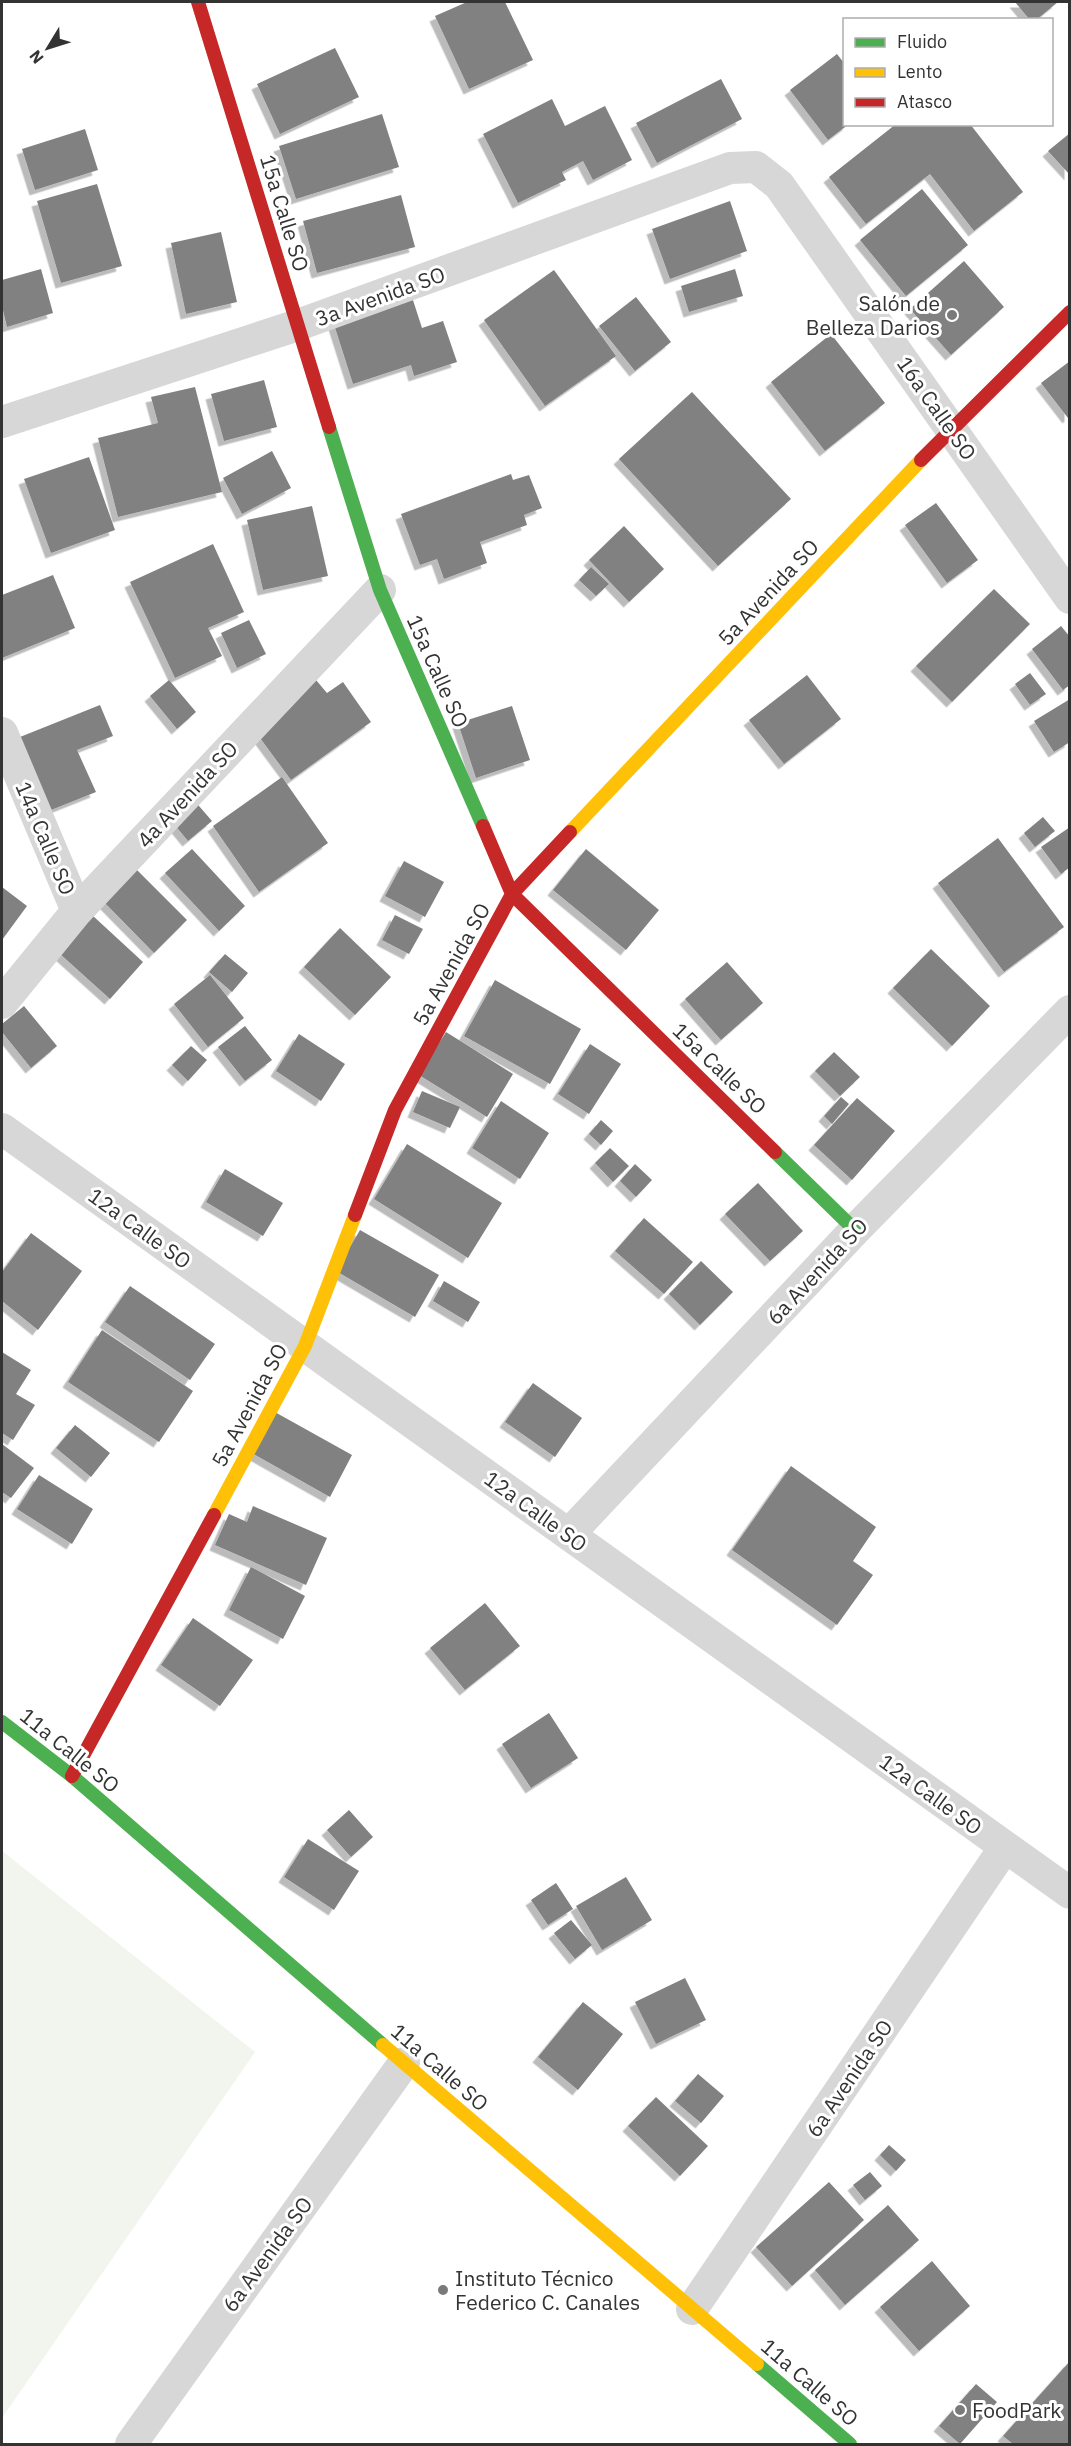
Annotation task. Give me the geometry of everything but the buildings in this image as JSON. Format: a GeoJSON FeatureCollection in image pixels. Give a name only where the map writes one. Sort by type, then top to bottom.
{"type":"FeatureCollection","features":[{"type":"Feature","properties":{"kind":"street","name":"15a Calle SO"},"geometry":{"type":"LineString","coordinates":[[198,2],[380,590],[512,894],[855,1230]]}},
{"type":"Feature","properties":{"kind":"street","name":"3a Avenida SO"},"geometry":{"type":"LineString","coordinates":[[2,422],[298,325],[729,168],[756,167]]}},
{"type":"Feature","properties":{"kind":"street","name":"16a Calle SO"},"geometry":{"type":"LineString","coordinates":[[756,167],[779,185],[1070,598]]}},
{"type":"Feature","properties":{"kind":"street","name":"5a Avenida SO"},"geometry":{"type":"LineString","coordinates":[[72,1776],[305,1346],[395,1110],[512,894],[951,428],[1070,312]]}},
{"type":"Feature","properties":{"kind":"street","name":"4a Avenida SO"},"geometry":{"type":"LineString","coordinates":[[2,1003],[77,911],[380,590]]}},
{"type":"Feature","properties":{"kind":"street","name":"14a Calle SO"},"geometry":{"type":"LineString","coordinates":[[2,733],[77,911]]}},
{"type":"Feature","properties":{"kind":"street","name":"6a Avenida SO"},"geometry":{"type":"LineString","coordinates":[[569,1534],[855,1230],[1070,1011]]}},
{"type":"Feature","properties":{"kind":"street","name":"12a Calle SO"},"geometry":{"type":"LineString","coordinates":[[2,1129],[1070,1893]]}},
{"type":"Feature","properties":{"kind":"street","name":"11a Calle SO"},"geometry":{"type":"LineString","coordinates":[[2,1722],[72,1776],[850,2445]]}},
{"type":"Feature","properties":{"kind":"street","name":"6a Avenida SO"},"geometry":{"type":"LineString","coordinates":[[693,2309],[1005,1847]]}},
{"type":"Feature","properties":{"kind":"street","name":"6a Avenida SO"},"geometry":{"type":"LineString","coordinates":[[130,2445],[404,2063]]}},
{"type":"Feature","properties":{"kind":"shaded area"},"geometry":{"type":"Polygon","coordinates":[[[2,1851],[255,2052],[2,2418],[2,1851]]]}},
{"type":"Feature","properties":{"kind":"traffic: fast"},"geometry":{"type":"LineString","coordinates":[[329,427],[380,590],[483,826]]}},
{"type":"Feature","properties":{"kind":"traffic: fast"},"geometry":{"type":"LineString","coordinates":[[775,1152],[855,1230]]}},
{"type":"Feature","properties":{"kind":"traffic: fast"},"geometry":{"type":"LineString","coordinates":[[2,1722],[72,1776],[383,2045]]}},
{"type":"Feature","properties":{"kind":"traffic: fast"},"geometry":{"type":"LineString","coordinates":[[757,2364],[850,2444]]}},
{"type":"Feature","properties":{"kind":"traffic: slow"},"geometry":{"type":"LineString","coordinates":[[570,832],[921,460]]}},
{"type":"Feature","properties":{"kind":"traffic: slow"},"geometry":{"type":"LineString","coordinates":[[214,1515],[305,1346],[355,1215]]}},
{"type":"Feature","properties":{"kind":"traffic: slow"},"geometry":{"type":"LineString","coordinates":[[383,2045],[757,2364]]}},
{"type":"Feature","properties":{"kind":"traffic: jam"},"geometry":{"type":"LineString","coordinates":[[198,2],[329,427]]}},
{"type":"Feature","properties":{"kind":"traffic: jam"},"geometry":{"type":"LineString","coordinates":[[921,460],[1070,312]]}},
{"type":"Feature","properties":{"kind":"traffic: jam"},"geometry":{"type":"LineString","coordinates":[[483,826],[512,894],[775,1152]]}},
{"type":"Feature","properties":{"kind":"traffic: jam"},"geometry":{"type":"LineString","coordinates":[[355,1215],[395,1110],[512,894],[570,832]]}},
{"type":"Feature","properties":{"kind":"traffic: jam"},"geometry":{"type":"LineString","coordinates":[[72,1776],[214,1515]]}},
{"type":"Feature","properties":{"kind":"place","name":"Salón de Belleza Darios"},"geometry":{"type":"Point","coordinates":[952,315]}},
{"type":"Feature","properties":{"kind":"place","name":"Instituto Técnico Federico C. Canales"},"geometry":{"type":"Point","coordinates":[443,2290]}},
{"type":"Feature","properties":{"kind":"place","name":"FoodPark"},"geometry":{"type":"Point","coordinates":[960,2410]}}]}
